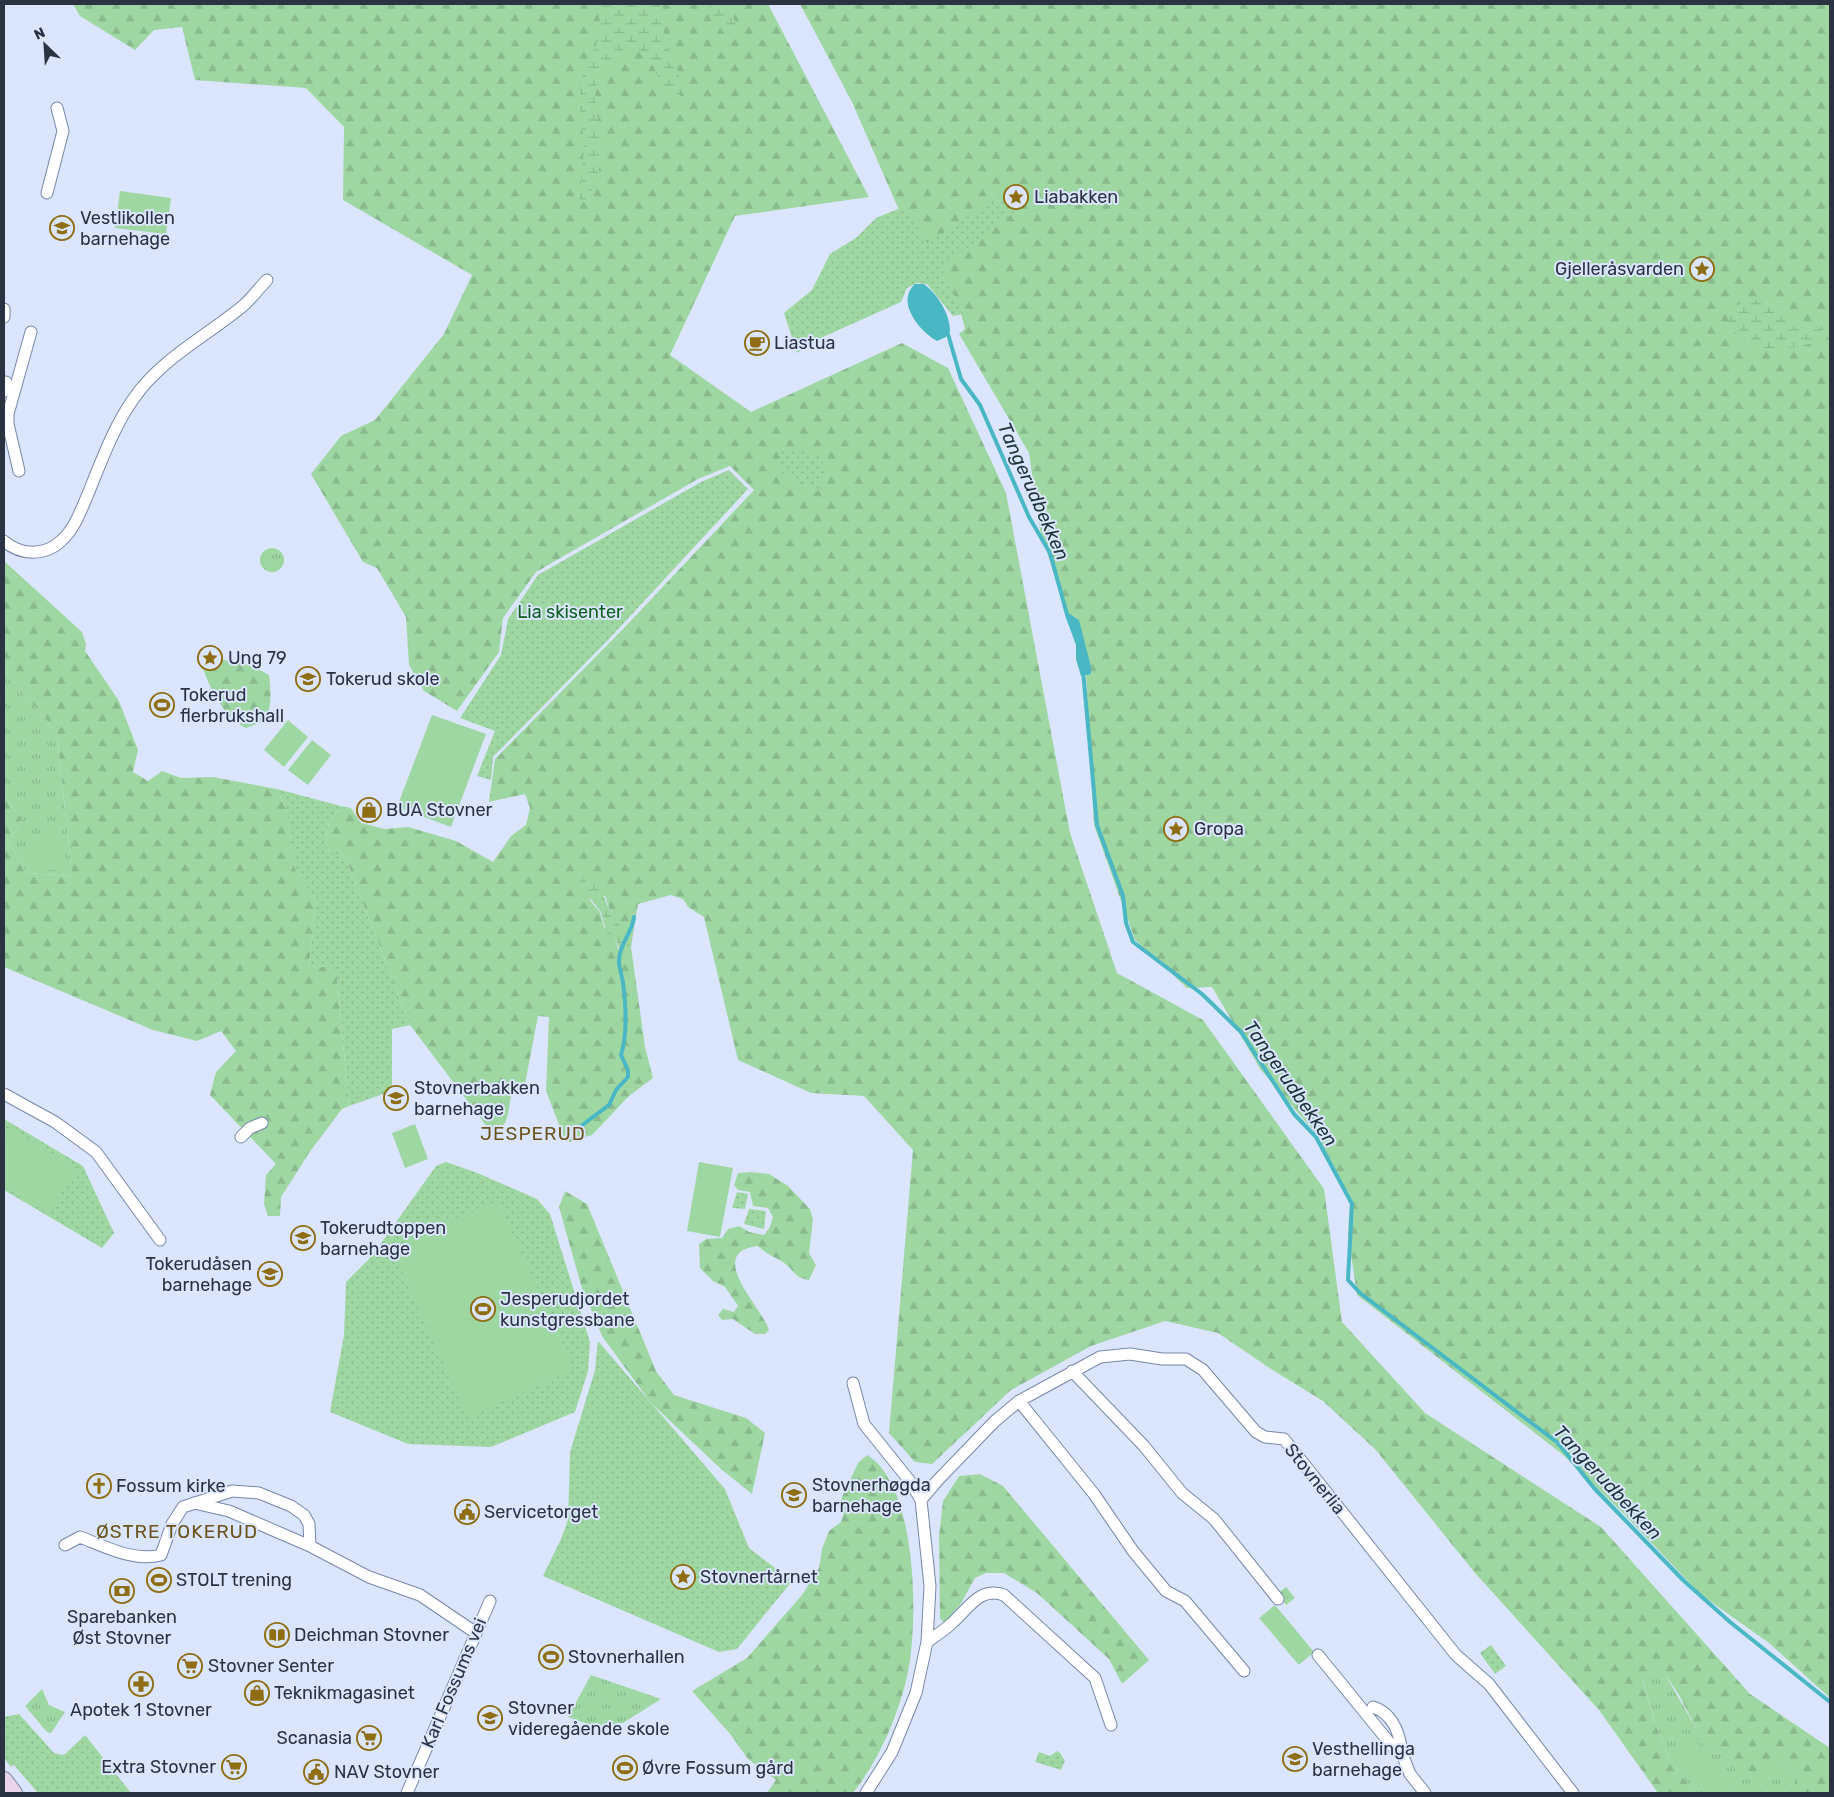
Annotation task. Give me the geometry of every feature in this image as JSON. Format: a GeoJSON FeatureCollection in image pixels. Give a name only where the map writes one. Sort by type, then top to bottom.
{"type":"FeatureCollection","features":[{"type":"Feature","properties":{"kind":"street"},"geometry":{"type":"LineString","coordinates":[[47,193],[63,131],[63,125],[57,108]]}},
{"type":"Feature","properties":{"kind":"street"},"geometry":{"type":"LineString","coordinates":[[4,541],[9,546],[29,553],[49,549],[62,540],[75,523],[120,422],[143,386],[174,357],[246,303],[267,280]]}},
{"type":"Feature","properties":{"kind":"street"},"geometry":{"type":"LineString","coordinates":[[4,309],[4,318]]}},
{"type":"Feature","properties":{"kind":"street"},"geometry":{"type":"LineString","coordinates":[[19,471],[6,413],[31,332]]}},
{"type":"Feature","properties":{"kind":"street"},"geometry":{"type":"LineString","coordinates":[[4,385],[17,376]]}},
{"type":"Feature","properties":{"kind":"street"},"geometry":{"type":"LineString","coordinates":[[4,1094],[56,1122],[96,1152],[160,1240]]}},
{"type":"Feature","properties":{"kind":"street"},"geometry":{"type":"LineString","coordinates":[[240,1137],[250,1128],[262,1123]]}},
{"type":"Feature","properties":{"kind":"street","name":"Stovnerlia"},"geometry":{"type":"LineString","coordinates":[[921,1500],[995,1421],[1019,1401],[1072,1371],[1100,1357],[1130,1354],[1162,1359],[1186,1358],[1203,1370],[1256,1432],[1265,1437],[1284,1439],[1456,1655],[1489,1684],[1573,1793]]}},
{"type":"Feature","properties":{"kind":"street"},"geometry":{"type":"LineString","coordinates":[[1072,1371],[1144,1446],[1182,1493],[1214,1519],[1278,1599]]}},
{"type":"Feature","properties":{"kind":"street"},"geometry":{"type":"LineString","coordinates":[[853,1383],[864,1424],[909,1480],[921,1500],[930,1586],[927,1642],[916,1693],[892,1752],[866,1793]]}},
{"type":"Feature","properties":{"kind":"street"},"geometry":{"type":"LineString","coordinates":[[1019,1401],[1094,1494],[1134,1551],[1166,1592],[1185,1601],[1244,1671]]}},
{"type":"Feature","properties":{"kind":"street"},"geometry":{"type":"LineString","coordinates":[[65,1545],[80,1537],[114,1550],[146,1559],[161,1555],[172,1524],[183,1507],[232,1491],[260,1493],[291,1506],[304,1515],[309,1524],[310,1546]]}},
{"type":"Feature","properties":{"kind":"street"},"geometry":{"type":"LineString","coordinates":[[192,1503],[229,1511],[310,1546],[369,1577],[420,1595],[476,1633]]}},
{"type":"Feature","properties":{"kind":"street"},"geometry":{"type":"LineString","coordinates":[[927,1642],[952,1623],[980,1596],[991,1591],[1004,1595],[1095,1678],[1110,1725]]}},
{"type":"Feature","properties":{"kind":"street","name":"Karl Fossums vei"},"geometry":{"type":"LineString","coordinates":[[407,1793],[490,1601]]}},
{"type":"Feature","properties":{"kind":"street"},"geometry":{"type":"LineString","coordinates":[[1318,1655],[1393,1747],[1402,1754]]}},
{"type":"Feature","properties":{"kind":"street"},"geometry":{"type":"LineString","coordinates":[[1373,1707],[1382,1711],[1395,1726],[1399,1734],[1402,1754],[1410,1774],[1425,1793]]}},
{"type":"Feature","properties":{"kind":"street"},"geometry":{"type":"LineString","coordinates":[[4,1780],[14,1793]]}},
{"type":"Feature","properties":{"kind":"green space"},"geometry":{"type":"Polygon","coordinates":[[[73,4],[768,4],[869,197],[735,216],[670,355],[751,412],[902,343],[948,368],[1006,493],[1070,833],[1117,973],[1203,1020],[1324,1189],[1342,1322],[1425,1413],[1601,1527],[1750,1694],[1830,1748],[1830,1793],[1795,1793],[1795,1778],[1784,1765],[1776,1765],[1768,1774],[1735,1769],[1722,1752],[1715,1754],[1694,1737],[1697,1730],[1679,1695],[1661,1668],[1642,1679],[1651,1710],[1662,1741],[1677,1769],[1699,1793],[1658,1793],[1599,1710],[1475,1573],[1375,1449],[1323,1401],[1218,1333],[1165,1321],[1091,1346],[1011,1390],[932,1464],[915,1462],[889,1433],[913,1150],[864,1096],[811,1093],[738,1060],[704,917],[688,907],[683,899],[671,895],[638,904],[631,947],[645,1047],[653,1078],[629,1096],[592,1135],[570,1142],[563,1135],[546,1091],[549,1017],[538,1016],[524,1089],[511,1096],[507,1119],[501,1128],[491,1132],[410,1025],[346,859],[328,850],[328,826],[341,806],[351,808],[361,823],[385,829],[408,827],[456,841],[493,862],[511,836],[526,825],[530,808],[525,794],[489,802],[495,759],[626,626],[754,490],[730,466],[698,479],[536,572],[503,618],[499,652],[457,711],[424,691],[409,665],[406,617],[377,568],[363,562],[311,474],[341,436],[375,420],[444,334],[472,275],[343,200],[344,127],[306,88],[195,80],[182,27],[154,30],[135,50],[80,16],[73,4]],[[605,896],[589,899],[600,912],[604,927],[615,938],[619,951],[628,941],[611,914],[605,896]]]}},
{"type":"Feature","properties":{"kind":"green space"},"geometry":{"type":"Polygon","coordinates":[[[596,4],[662,4],[660,8],[665,38],[679,74],[680,102],[663,90],[652,63],[635,47],[627,49],[605,68],[599,79],[595,100],[602,154],[589,201],[579,203],[584,147],[580,104],[581,79],[598,40],[600,22],[596,4]]]}},
{"type":"Feature","properties":{"kind":"green space"},"geometry":{"type":"Polygon","coordinates":[[[707,4],[726,4],[738,26],[726,37],[707,4]]]}},
{"type":"Feature","properties":{"kind":"green space"},"geometry":{"type":"Polygon","coordinates":[[[800,4],[1830,4],[1830,1698],[1769,1643],[1700,1594],[1624,1514],[1562,1454],[1357,1295],[1348,1233],[1350,1200],[1318,1136],[1261,1070],[1212,987],[1187,988],[1135,940],[1094,825],[1086,675],[1040,530],[1029,453],[959,334],[965,329],[960,310],[902,217],[852,102],[800,4]]]}},
{"type":"Feature","properties":{"kind":"green space"},"geometry":{"type":"Polygon","coordinates":[[[120,191],[171,198],[166,234],[115,228],[120,191]]]}},
{"type":"Feature","properties":{"kind":"green space"},"geometry":{"type":"Polygon","coordinates":[[[1005,193],[1015,212],[941,268],[963,314],[953,316],[927,284],[917,283],[907,288],[901,302],[823,337],[797,353],[784,313],[812,290],[830,254],[856,238],[876,218],[905,206],[927,243],[1005,193]]]}},
{"type":"Feature","properties":{"kind":"green space"},"geometry":{"type":"Polygon","coordinates":[[[1776,300],[1784,320],[1789,325],[1802,329],[1830,329],[1830,340],[1765,350],[1748,346],[1731,325],[1724,310],[1748,301],[1776,300]]]}},
{"type":"Feature","properties":{"kind":"green space"},"geometry":{"type":"Polygon","coordinates":[[[782,448],[820,456],[826,473],[817,492],[796,479],[782,475],[779,461],[782,448]]]}},
{"type":"Feature","properties":{"kind":"green space","name":"Lia skisenter"},"geometry":{"type":"Polygon","coordinates":[[[729,470],[748,489],[608,640],[493,757],[491,780],[477,776],[495,731],[460,718],[501,655],[508,619],[538,575],[701,482],[729,470]]]}},
{"type":"Feature","properties":{"kind":"green space"},"geometry":{"type":"Polygon","coordinates":[[[272,548],[277,549],[283,555],[283,565],[277,571],[272,572],[267,571],[261,565],[260,560],[261,555],[267,549],[272,548]]]}},
{"type":"Feature","properties":{"kind":"green space"},"geometry":{"type":"Polygon","coordinates":[[[4,561],[82,632],[86,644],[85,651],[119,701],[138,750],[133,772],[148,781],[162,771],[181,778],[213,777],[277,789],[286,808],[295,869],[316,900],[309,966],[328,967],[337,977],[349,1106],[342,1109],[309,1153],[281,1197],[280,1216],[268,1216],[264,1204],[266,1175],[276,1164],[210,1095],[216,1072],[236,1051],[221,1031],[197,1041],[153,1030],[4,967],[4,797],[22,819],[9,842],[26,873],[72,876],[57,733],[4,670],[4,561]]]}},
{"type":"Feature","properties":{"kind":"green space"},"geometry":{"type":"Polygon","coordinates":[[[214,658],[251,665],[269,675],[270,699],[265,721],[246,728],[231,718],[214,694],[203,668],[206,661],[214,658]]]}},
{"type":"Feature","properties":{"kind":"green space"},"geometry":{"type":"Polygon","coordinates":[[[4,670],[57,733],[72,876],[26,873],[9,842],[22,819],[4,797],[4,670]]]}},
{"type":"Feature","properties":{"kind":"green space"},"geometry":{"type":"Polygon","coordinates":[[[432,715],[486,734],[451,827],[397,807],[432,715]]]}},
{"type":"Feature","properties":{"kind":"green space"},"geometry":{"type":"Polygon","coordinates":[[[288,720],[308,737],[284,767],[264,750],[288,720]]]}},
{"type":"Feature","properties":{"kind":"green space"},"geometry":{"type":"Polygon","coordinates":[[[312,740],[331,755],[308,785],[288,770],[312,740]]]}},
{"type":"Feature","properties":{"kind":"green space"},"geometry":{"type":"Polygon","coordinates":[[[277,789],[341,806],[328,826],[328,850],[346,859],[410,1025],[392,1029],[392,1091],[349,1106],[337,977],[328,967],[309,966],[316,900],[295,870],[286,808],[277,789]]]}},
{"type":"Feature","properties":{"kind":"green space"},"geometry":{"type":"Polygon","coordinates":[[[27,836],[66,837],[65,870],[26,869],[27,836]]]}},
{"type":"Feature","properties":{"kind":"green space"},"geometry":{"type":"Polygon","coordinates":[[[587,875],[597,883],[610,911],[627,937],[627,947],[621,953],[615,938],[606,930],[600,911],[579,882],[587,875]]]}},
{"type":"Feature","properties":{"kind":"green space"},"geometry":{"type":"Polygon","coordinates":[[[4,1119],[83,1166],[114,1233],[102,1248],[4,1190],[4,1119]]]}},
{"type":"Feature","properties":{"kind":"green space"},"geometry":{"type":"Polygon","coordinates":[[[415,1124],[428,1159],[405,1168],[392,1133],[415,1124]]]}},
{"type":"Feature","properties":{"kind":"green space"},"geometry":{"type":"Polygon","coordinates":[[[12,1129],[76,1169],[48,1214],[4,1186],[4,1142],[12,1129]]]}},
{"type":"Feature","properties":{"kind":"green space"},"geometry":{"type":"Polygon","coordinates":[[[446,1162],[475,1172],[537,1199],[550,1214],[590,1342],[588,1371],[575,1412],[491,1447],[408,1444],[330,1412],[344,1335],[346,1282],[372,1256],[436,1166],[446,1162]]]}},
{"type":"Feature","properties":{"kind":"green space"},"geometry":{"type":"Polygon","coordinates":[[[699,1162],[733,1168],[720,1237],[687,1231],[699,1162]]]}},
{"type":"Feature","properties":{"kind":"green space"},"geometry":{"type":"Polygon","coordinates":[[[738,1173],[769,1174],[788,1186],[810,1209],[813,1219],[809,1253],[816,1265],[809,1280],[797,1275],[785,1264],[758,1246],[742,1251],[736,1259],[736,1270],[741,1283],[769,1330],[765,1334],[755,1334],[733,1319],[722,1320],[718,1315],[723,1309],[734,1312],[738,1306],[725,1287],[713,1281],[700,1268],[699,1244],[706,1239],[722,1238],[728,1229],[739,1226],[749,1232],[764,1235],[770,1227],[773,1217],[768,1208],[753,1206],[750,1192],[738,1190],[734,1185],[738,1173]]]}},
{"type":"Feature","properties":{"kind":"green space"},"geometry":{"type":"Polygon","coordinates":[[[565,1191],[587,1204],[656,1371],[674,1395],[746,1418],[765,1433],[752,1494],[721,1469],[651,1403],[602,1336],[581,1285],[559,1207],[565,1191]]]}},
{"type":"Feature","properties":{"kind":"green space"},"geometry":{"type":"Polygon","coordinates":[[[737,1192],[748,1194],[745,1209],[732,1208],[737,1192]]]}},
{"type":"Feature","properties":{"kind":"green space","name":"Jesperudjordet kunstgressbane"},"geometry":{"type":"Polygon","coordinates":[[[498,1201],[574,1369],[468,1417],[392,1249],[498,1201]]]}},
{"type":"Feature","properties":{"kind":"green space"},"geometry":{"type":"Polygon","coordinates":[[[749,1209],[766,1211],[764,1229],[744,1224],[749,1209]]]}},
{"type":"Feature","properties":{"kind":"green space"},"geometry":{"type":"Polygon","coordinates":[[[598,1341],[725,1489],[749,1548],[792,1581],[737,1649],[719,1652],[543,1576],[568,1520],[570,1452],[595,1370],[598,1341]]]}},
{"type":"Feature","properties":{"kind":"green space"},"geometry":{"type":"Polygon","coordinates":[[[867,1455],[884,1471],[896,1495],[905,1525],[911,1558],[913,1625],[911,1654],[903,1692],[879,1753],[853,1793],[767,1793],[776,1780],[748,1759],[731,1735],[692,1691],[747,1658],[802,1595],[819,1568],[822,1549],[829,1531],[841,1522],[844,1512],[838,1506],[858,1463],[867,1455]]]}},
{"type":"Feature","properties":{"kind":"green space"},"geometry":{"type":"Polygon","coordinates":[[[980,1474],[1003,1486],[1149,1660],[1122,1684],[1109,1659],[1037,1593],[1004,1573],[986,1573],[975,1578],[960,1605],[944,1623],[940,1618],[939,1537],[943,1501],[959,1476],[980,1474]]]}},
{"type":"Feature","properties":{"kind":"green space"},"geometry":{"type":"Polygon","coordinates":[[[1286,1587],[1295,1598],[1286,1605],[1277,1594],[1286,1587]]]}},
{"type":"Feature","properties":{"kind":"green space"},"geometry":{"type":"Polygon","coordinates":[[[1275,1605],[1314,1652],[1300,1664],[1259,1618],[1275,1605]]]}},
{"type":"Feature","properties":{"kind":"green space"},"geometry":{"type":"Polygon","coordinates":[[[1491,1645],[1506,1666],[1495,1674],[1480,1653],[1491,1645]]]}},
{"type":"Feature","properties":{"kind":"green space"},"geometry":{"type":"Polygon","coordinates":[[[1661,1667],[1697,1730],[1695,1737],[1715,1754],[1722,1752],[1784,1765],[1795,1778],[1795,1793],[1699,1793],[1687,1782],[1677,1769],[1662,1741],[1642,1678],[1653,1674],[1661,1667]]]}},
{"type":"Feature","properties":{"kind":"green space"},"geometry":{"type":"Polygon","coordinates":[[[591,1675],[661,1699],[623,1723],[599,1728],[568,1717],[591,1675]]]}},
{"type":"Feature","properties":{"kind":"green space"},"geometry":{"type":"Polygon","coordinates":[[[42,1689],[49,1705],[65,1712],[51,1733],[47,1732],[25,1706],[42,1689]]]}},
{"type":"Feature","properties":{"kind":"green space"},"geometry":{"type":"Polygon","coordinates":[[[19,1714],[54,1753],[64,1755],[85,1735],[131,1793],[38,1793],[14,1765],[11,1767],[4,1758],[4,1717],[19,1714]]]}},
{"type":"Feature","properties":{"kind":"green space"},"geometry":{"type":"Polygon","coordinates":[[[1691,1737],[1731,1777],[1715,1793],[1707,1793],[1671,1757],[1691,1737]]]}},
{"type":"Feature","properties":{"kind":"green space"},"geometry":{"type":"Polygon","coordinates":[[[1057,1751],[1065,1761],[1061,1770],[1035,1762],[1039,1752],[1050,1756],[1057,1751]]]}},
{"type":"Feature","properties":{"kind":"water"},"geometry":{"type":"Polygon","coordinates":[[[915,284],[924,284],[942,305],[948,318],[950,331],[946,337],[937,341],[930,337],[912,316],[908,299],[910,291],[915,284]]]}},
{"type":"Feature","properties":{"kind":"water"},"geometry":{"type":"Polygon","coordinates":[[[1068,613],[1079,620],[1091,667],[1091,674],[1081,676],[1076,659],[1076,645],[1066,618],[1068,613]]]}},
{"type":"Feature","properties":{"kind":"waterway","name":"Tangerudbekken"},"geometry":{"type":"LineString","coordinates":[[948,334],[961,379],[980,405],[1029,517],[1050,553],[1068,618]]}},
{"type":"Feature","properties":{"kind":"waterway","name":"Tangerudbekken"},"geometry":{"type":"LineString","coordinates":[[1083,671],[1097,825],[1123,896],[1126,923],[1133,942],[1202,994],[1241,1032],[1294,1114],[1316,1137],[1352,1204],[1348,1280],[1360,1293],[1558,1443],[1594,1488],[1684,1581],[1730,1622],[1830,1702]]}},
{"type":"Feature","properties":{"kind":"waterway"},"geometry":{"type":"LineString","coordinates":[[577,1129],[609,1105],[616,1090],[628,1077],[628,1070],[621,1055],[625,1038],[626,1019],[619,957],[634,917]]}},
{"type":"Feature","properties":{"kind":"place","name":"Liabakken"},"geometry":{"type":"Point","coordinates":[1016,197]}},
{"type":"Feature","properties":{"kind":"place","name":"Vestlikollen barnehage"},"geometry":{"type":"Point","coordinates":[62,228]}},
{"type":"Feature","properties":{"kind":"place","name":"Gjelleråsvarden"},"geometry":{"type":"Point","coordinates":[1702,269]}},
{"type":"Feature","properties":{"kind":"place","name":"Liastua"},"geometry":{"type":"Point","coordinates":[757,343]}},
{"type":"Feature","properties":{"kind":"place","name":"Ung 79"},"geometry":{"type":"Point","coordinates":[210,658]}},
{"type":"Feature","properties":{"kind":"place","name":"Tokerud skole"},"geometry":{"type":"Point","coordinates":[308,679]}},
{"type":"Feature","properties":{"kind":"place","name":"Tokerud flerbrukshall"},"geometry":{"type":"Point","coordinates":[162,705]}},
{"type":"Feature","properties":{"kind":"place","name":"BUA Stovner"},"geometry":{"type":"Point","coordinates":[369,810]}},
{"type":"Feature","properties":{"kind":"place","name":"Gropa"},"geometry":{"type":"Point","coordinates":[1176,829]}},
{"type":"Feature","properties":{"kind":"place","name":"Stovnerbakken barnehage"},"geometry":{"type":"Point","coordinates":[396,1098]}},
{"type":"Feature","properties":{"kind":"place","name":"Tokerudtoppen barnehage"},"geometry":{"type":"Point","coordinates":[303,1238]}},
{"type":"Feature","properties":{"kind":"place","name":"Tokerudåsen barnehage"},"geometry":{"type":"Point","coordinates":[270,1274]}},
{"type":"Feature","properties":{"kind":"place","name":"Jesperudjordet kunstgressbane"},"geometry":{"type":"Point","coordinates":[483,1309]}},
{"type":"Feature","properties":{"kind":"place","name":"Fossum kirke"},"geometry":{"type":"Point","coordinates":[99,1486]}},
{"type":"Feature","properties":{"kind":"place","name":"Stovnerhøgda barnehage"},"geometry":{"type":"Point","coordinates":[794,1495]}},
{"type":"Feature","properties":{"kind":"place","name":"Servicetorget"},"geometry":{"type":"Point","coordinates":[467,1512]}},
{"type":"Feature","properties":{"kind":"place","name":"Stovnertårnet"},"geometry":{"type":"Point","coordinates":[683,1577]}},
{"type":"Feature","properties":{"kind":"place","name":"STOLT trening"},"geometry":{"type":"Point","coordinates":[159,1580]}},
{"type":"Feature","properties":{"kind":"place","name":"Sparebanken Øst Stovner"},"geometry":{"type":"Point","coordinates":[122,1591]}},
{"type":"Feature","properties":{"kind":"place","name":"Deichman Stovner"},"geometry":{"type":"Point","coordinates":[277,1635]}},
{"type":"Feature","properties":{"kind":"place","name":"Stovnerhallen"},"geometry":{"type":"Point","coordinates":[551,1657]}},
{"type":"Feature","properties":{"kind":"place","name":"Stovner Senter"},"geometry":{"type":"Point","coordinates":[190,1666]}},
{"type":"Feature","properties":{"kind":"place","name":"Apotek 1 Stovner"},"geometry":{"type":"Point","coordinates":[141,1684]}},
{"type":"Feature","properties":{"kind":"place","name":"Teknikmagasinet"},"geometry":{"type":"Point","coordinates":[257,1693]}},
{"type":"Feature","properties":{"kind":"place","name":"Stovner videregående skole"},"geometry":{"type":"Point","coordinates":[490,1718]}},
{"type":"Feature","properties":{"kind":"place","name":"Scanasia"},"geometry":{"type":"Point","coordinates":[369,1738]}},
{"type":"Feature","properties":{"kind":"place","name":"Vesthellinga barnehage"},"geometry":{"type":"Point","coordinates":[1295,1759]}},
{"type":"Feature","properties":{"kind":"place","name":"Extra Stovner"},"geometry":{"type":"Point","coordinates":[234,1767]}},
{"type":"Feature","properties":{"kind":"place","name":"Øvre Fossum gård"},"geometry":{"type":"Point","coordinates":[625,1768]}},
{"type":"Feature","properties":{"kind":"place","name":"NAV Stovner"},"geometry":{"type":"Point","coordinates":[316,1772]}},
{"type":"Feature","properties":{"kind":"district","name":"JESPERUD"},"geometry":{"type":"Point","coordinates":[533,1133]}},
{"type":"Feature","properties":{"kind":"district","name":"ØSTRE TOKERUD"},"geometry":{"type":"Point","coordinates":[177,1531]}}]}
